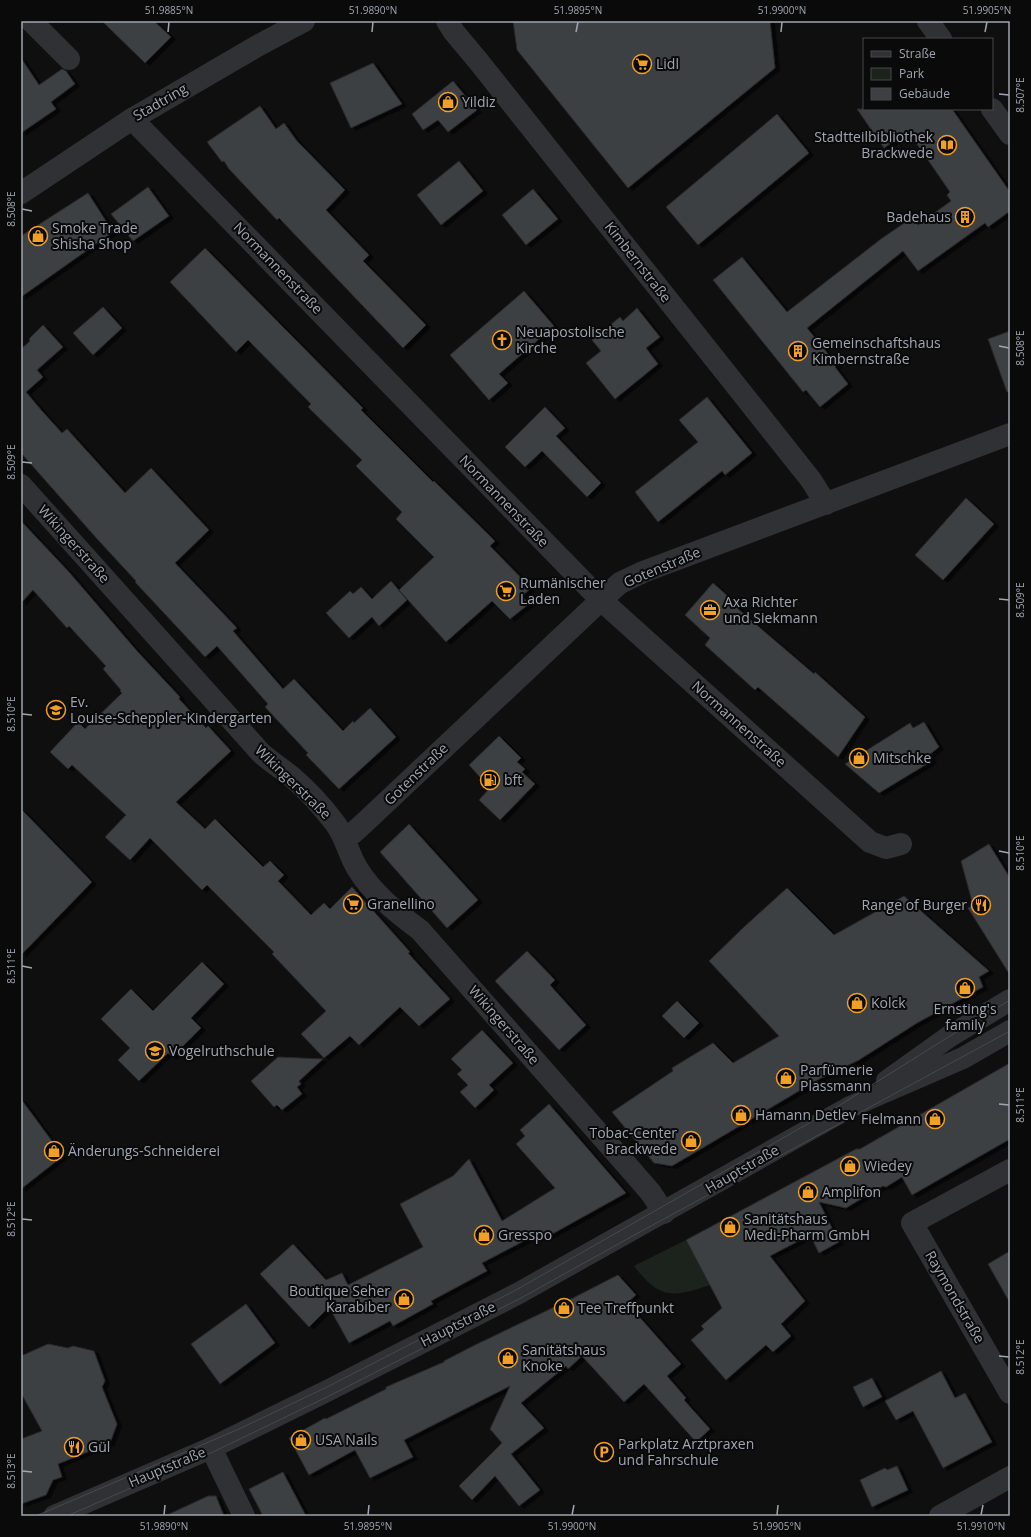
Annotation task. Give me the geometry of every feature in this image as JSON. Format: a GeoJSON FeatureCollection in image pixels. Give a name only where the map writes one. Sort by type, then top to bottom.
{"type":"FeatureCollection","features":[{"type":"Feature","properties":{"kind":"street"},"geometry":{"type":"LineString","coordinates":[[31,21],[69,59]]}},
{"type":"Feature","properties":{"kind":"street","name":"Stadtring"},"geometry":{"type":"LineString","coordinates":[[21,193],[132,119],[259,45],[304,21]]}},
{"type":"Feature","properties":{"kind":"street","name":"Kimbernstraße"},"geometry":{"type":"LineString","coordinates":[[447,21],[454,32],[811,480],[826,504]]}},
{"type":"Feature","properties":{"kind":"street"},"geometry":{"type":"LineString","coordinates":[[928,21],[940,38]]}},
{"type":"Feature","properties":{"kind":"street"},"geometry":{"type":"LineString","coordinates":[[993,110],[1010,134]]}},
{"type":"Feature","properties":{"kind":"street","name":"Normannenstraße"},"geometry":{"type":"LineString","coordinates":[[132,119],[601,600],[870,842],[886,848],[901,844]]}},
{"type":"Feature","properties":{"kind":"street","name":"Gotenstraße"},"geometry":{"type":"LineString","coordinates":[[343,837],[353,833],[362,825],[620,583],[643,572],[1010,434]]}},
{"type":"Feature","properties":{"kind":"street","name":"Wikingerstraße"},"geometry":{"type":"LineString","coordinates":[[21,485],[261,753],[307,792],[334,821],[343,837],[348,852],[364,879],[395,911],[420,930],[651,1193],[664,1213]]}},
{"type":"Feature","properties":{"kind":"street","name":"Hauptstraße"},"geometry":{"type":"LineString","coordinates":[[54,1516],[212,1448],[519,1293],[664,1213],[850,1107],[950,1036],[1010,1000]]}},
{"type":"Feature","properties":{"kind":"street","name":"Hauptstraße"},"geometry":{"type":"LineString","coordinates":[[850,1107],[963,1058],[1010,1031]]}},
{"type":"Feature","properties":{"kind":"street","name":"Raymondstraße"},"geometry":{"type":"LineString","coordinates":[[1010,1170],[912,1223],[1010,1393]]}},
{"type":"Feature","properties":{"kind":"street"},"geometry":{"type":"LineString","coordinates":[[212,1448],[244,1516]]}},
{"type":"Feature","properties":{"kind":"street"},"geometry":{"type":"LineString","coordinates":[[940,1516],[1010,1477]]}},
{"type":"Feature","properties":{"kind":"green space"},"geometry":{"type":"Polygon","coordinates":[[[686,1240],[710,1285],[686,1292],[667,1293],[651,1285],[634,1266],[686,1240]]]}},
{"type":"Feature","properties":{"kind":"building"},"geometry":{"type":"Polygon","coordinates":[[[102,21],[154,21],[171,37],[145,63],[102,21]]]}},
{"type":"Feature","properties":{"kind":"building"},"geometry":{"type":"Polygon","coordinates":[[[513,21],[770,21],[775,68],[628,188],[517,50],[513,21]]]}},
{"type":"Feature","properties":{"kind":"building"},"geometry":{"type":"Polygon","coordinates":[[[21,58],[39,85],[62,69],[66,71],[75,84],[51,102],[56,109],[21,133],[21,58]]]}},
{"type":"Feature","properties":{"kind":"building"},"geometry":{"type":"Polygon","coordinates":[[[373,63],[402,104],[351,128],[330,83],[373,63]]]}},
{"type":"Feature","properties":{"kind":"building"},"geometry":{"type":"Polygon","coordinates":[[[453,81],[477,110],[448,132],[438,120],[423,130],[412,114],[453,81]]]}},
{"type":"Feature","properties":{"kind":"building"},"geometry":{"type":"Polygon","coordinates":[[[260,106],[276,129],[284,123],[297,141],[345,190],[326,210],[369,255],[363,261],[426,325],[403,348],[279,218],[277,220],[229,169],[224,161],[222,162],[207,142],[260,106]]]}},
{"type":"Feature","properties":{"kind":"building"},"geometry":{"type":"Polygon","coordinates":[[[857,109],[953,110],[1010,192],[1010,211],[988,227],[985,223],[918,271],[903,251],[807,328],[837,365],[835,367],[848,384],[820,407],[806,390],[803,392],[713,280],[742,257],[787,312],[881,239],[913,217],[918,225],[951,201],[947,195],[950,192],[908,131],[884,148],[857,109]]]}},
{"type":"Feature","properties":{"kind":"building"},"geometry":{"type":"Polygon","coordinates":[[[777,114],[809,153],[698,245],[666,207],[777,114]]]}},
{"type":"Feature","properties":{"kind":"building"},"geometry":{"type":"Polygon","coordinates":[[[459,161],[483,191],[441,225],[417,195],[459,161]]]}},
{"type":"Feature","properties":{"kind":"building"},"geometry":{"type":"Polygon","coordinates":[[[148,187],[169,216],[133,241],[111,214],[148,187]]]}},
{"type":"Feature","properties":{"kind":"building"},"geometry":{"type":"Polygon","coordinates":[[[533,189],[558,219],[526,245],[502,215],[533,189]]]}},
{"type":"Feature","properties":{"kind":"building"},"geometry":{"type":"Polygon","coordinates":[[[88,193],[113,232],[21,297],[21,236],[88,193]]]}},
{"type":"Feature","properties":{"kind":"building"},"geometry":{"type":"Polygon","coordinates":[[[205,248],[363,408],[361,410],[495,541],[490,546],[531,588],[522,596],[529,604],[510,619],[492,601],[446,642],[399,590],[434,557],[396,519],[402,512],[356,466],[362,460],[308,407],[311,404],[248,340],[236,352],[170,282],[205,248]]]}},
{"type":"Feature","properties":{"kind":"building","name":"Neuapostolische Kirche"},"geometry":{"type":"Polygon","coordinates":[[[524,291],[554,326],[499,374],[508,383],[489,400],[450,355],[524,291]]]}},
{"type":"Feature","properties":{"kind":"building"},"geometry":{"type":"Polygon","coordinates":[[[103,307],[122,328],[93,355],[73,333],[103,307]]]}},
{"type":"Feature","properties":{"kind":"building"},"geometry":{"type":"Polygon","coordinates":[[[637,308],[660,337],[646,348],[658,364],[615,399],[586,363],[601,351],[592,340],[620,317],[623,321],[637,308]]]}},
{"type":"Feature","properties":{"kind":"building"},"geometry":{"type":"Polygon","coordinates":[[[43,325],[63,347],[37,370],[43,377],[26,392],[42,411],[62,433],[67,429],[125,493],[151,468],[209,530],[175,563],[237,628],[233,631],[283,689],[294,679],[343,731],[370,708],[396,737],[339,789],[306,755],[308,753],[265,707],[268,704],[217,646],[205,657],[135,582],[136,581],[21,453],[21,349],[30,341],[29,339],[43,325]]]}},
{"type":"Feature","properties":{"kind":"building"},"geometry":{"type":"Polygon","coordinates":[[[1010,331],[1010,391],[1007,392],[988,339],[1010,331]]]}},
{"type":"Feature","properties":{"kind":"building"},"geometry":{"type":"Polygon","coordinates":[[[707,397],[752,453],[725,475],[722,471],[658,522],[635,492],[698,442],[679,420],[707,397]]]}},
{"type":"Feature","properties":{"kind":"building"},"geometry":{"type":"Polygon","coordinates":[[[545,407],[565,428],[556,436],[601,483],[587,497],[542,451],[525,467],[505,447],[545,407]]]}},
{"type":"Feature","properties":{"kind":"building"},"geometry":{"type":"Polygon","coordinates":[[[966,498],[994,524],[943,580],[915,555],[966,498]]]}},
{"type":"Feature","properties":{"kind":"building"},"geometry":{"type":"Polygon","coordinates":[[[21,521],[69,572],[137,651],[180,697],[179,699],[206,728],[208,726],[231,751],[176,802],[205,829],[215,819],[263,867],[270,861],[284,875],[278,881],[311,915],[324,903],[330,909],[352,887],[410,952],[408,953],[450,999],[419,1026],[400,1007],[359,1045],[350,1036],[324,1058],[301,1034],[326,1011],[272,954],[274,952],[207,885],[202,890],[150,838],[130,860],[105,837],[126,815],[72,765],[68,769],[50,752],[78,722],[85,729],[122,693],[103,669],[106,666],[69,626],[67,628],[33,590],[21,603],[21,521]]]}},
{"type":"Feature","properties":{"kind":"building"},"geometry":{"type":"Polygon","coordinates":[[[391,581],[407,600],[379,626],[372,617],[349,638],[326,613],[350,591],[353,594],[361,587],[372,599],[391,581]]]}},
{"type":"Feature","properties":{"kind":"building"},"geometry":{"type":"Polygon","coordinates":[[[713,583],[740,607],[738,609],[814,674],[815,672],[865,717],[838,757],[758,687],[755,690],[705,645],[710,638],[685,615],[713,583]]]}},
{"type":"Feature","properties":{"kind":"building"},"geometry":{"type":"Polygon","coordinates":[[[924,722],[939,747],[929,755],[932,761],[879,793],[845,764],[910,723],[913,728],[924,722]]]}},
{"type":"Feature","properties":{"kind":"building"},"geometry":{"type":"Polygon","coordinates":[[[499,736],[521,758],[517,762],[525,769],[522,772],[535,784],[500,820],[479,800],[490,788],[469,765],[499,736]]]}},
{"type":"Feature","properties":{"kind":"building"},"geometry":{"type":"Polygon","coordinates":[[[21,809],[92,882],[21,955],[21,809]]]}},
{"type":"Feature","properties":{"kind":"building"},"geometry":{"type":"Polygon","coordinates":[[[409,824],[478,900],[447,928],[380,852],[409,824]]]}},
{"type":"Feature","properties":{"kind":"building"},"geometry":{"type":"Polygon","coordinates":[[[989,844],[1010,878],[1010,975],[968,908],[973,905],[961,861],[989,844]]]}},
{"type":"Feature","properties":{"kind":"building"},"geometry":{"type":"Polygon","coordinates":[[[787,888],[834,935],[904,896],[989,971],[979,977],[983,987],[917,1023],[859,1060],[821,1078],[672,1166],[654,1163],[612,1112],[673,1071],[672,1068],[713,1043],[733,1063],[779,1036],[709,961],[787,888]]]}},
{"type":"Feature","properties":{"kind":"building"},"geometry":{"type":"Polygon","coordinates":[[[527,951],[555,980],[550,985],[586,1025],[559,1050],[495,981],[527,951]]]}},
{"type":"Feature","properties":{"kind":"building"},"geometry":{"type":"Polygon","coordinates":[[[202,962],[224,984],[191,1018],[201,1028],[172,1057],[168,1053],[139,1081],[118,1060],[130,1048],[101,1019],[131,989],[153,1011],[202,962]]]}},
{"type":"Feature","properties":{"kind":"building"},"geometry":{"type":"Polygon","coordinates":[[[677,1001],[699,1023],[684,1038],[662,1016],[677,1001]]]}},
{"type":"Feature","properties":{"kind":"building"},"geometry":{"type":"Polygon","coordinates":[[[482,1030],[513,1063],[489,1085],[494,1090],[475,1108],[460,1092],[468,1085],[457,1074],[462,1070],[451,1059],[482,1030]]]}},
{"type":"Feature","properties":{"kind":"building"},"geometry":{"type":"Polygon","coordinates":[[[278,1057],[323,1059],[299,1081],[301,1084],[297,1087],[302,1094],[282,1110],[277,1105],[274,1107],[251,1081],[278,1057]]]}},
{"type":"Feature","properties":{"kind":"building"},"geometry":{"type":"Polygon","coordinates":[[[1010,1063],[1010,1139],[912,1195],[902,1177],[886,1187],[883,1186],[846,1208],[819,1202],[839,1242],[819,1253],[810,1235],[770,1256],[805,1301],[781,1324],[791,1336],[773,1352],[766,1345],[726,1380],[691,1340],[704,1329],[701,1326],[722,1308],[686,1240],[856,1149],[860,1149],[1010,1063]]]}},
{"type":"Feature","properties":{"kind":"building"},"geometry":{"type":"Polygon","coordinates":[[[21,1099],[63,1156],[21,1189],[21,1099]]]}},
{"type":"Feature","properties":{"kind":"building"},"geometry":{"type":"Polygon","coordinates":[[[549,1104],[626,1193],[545,1238],[541,1232],[482,1263],[487,1271],[431,1301],[433,1304],[393,1326],[390,1321],[349,1343],[329,1307],[309,1327],[260,1274],[293,1244],[326,1280],[342,1273],[348,1285],[423,1247],[400,1204],[453,1176],[469,1159],[502,1221],[555,1188],[516,1144],[525,1136],[520,1130],[549,1104]]]}},
{"type":"Feature","properties":{"kind":"building"},"geometry":{"type":"Polygon","coordinates":[[[1010,1251],[1010,1303],[988,1264],[1010,1251]]]}},
{"type":"Feature","properties":{"kind":"building"},"geometry":{"type":"Polygon","coordinates":[[[618,1275],[636,1295],[627,1303],[681,1364],[667,1376],[686,1398],[684,1400],[710,1429],[696,1442],[644,1384],[624,1402],[582,1356],[568,1369],[566,1366],[521,1403],[544,1428],[511,1454],[540,1490],[519,1506],[495,1476],[472,1500],[459,1486],[502,1443],[490,1429],[510,1386],[404,1440],[413,1457],[370,1478],[355,1450],[309,1475],[289,1438],[325,1418],[326,1419],[386,1389],[386,1387],[444,1362],[475,1345],[618,1275]]]}},
{"type":"Feature","properties":{"kind":"building"},"geometry":{"type":"Polygon","coordinates":[[[246,1304],[275,1343],[220,1384],[191,1344],[246,1304]]]}},
{"type":"Feature","properties":{"kind":"building"},"geometry":{"type":"Polygon","coordinates":[[[48,1344],[68,1348],[73,1346],[94,1351],[105,1381],[102,1387],[117,1424],[110,1443],[58,1464],[62,1477],[53,1480],[46,1495],[21,1504],[21,1439],[42,1431],[21,1393],[21,1356],[48,1344]]]}},
{"type":"Feature","properties":{"kind":"building"},"geometry":{"type":"Polygon","coordinates":[[[941,1371],[955,1398],[965,1393],[992,1442],[943,1468],[913,1411],[896,1420],[885,1401],[941,1371]]]}},
{"type":"Feature","properties":{"kind":"building"},"geometry":{"type":"Polygon","coordinates":[[[872,1378],[882,1397],[863,1407],[853,1387],[872,1378]]]}},
{"type":"Feature","properties":{"kind":"building"},"geometry":{"type":"Polygon","coordinates":[[[897,1466],[908,1490],[872,1507],[860,1480],[885,1468],[887,1470],[897,1466]]]}},
{"type":"Feature","properties":{"kind":"building"},"geometry":{"type":"Polygon","coordinates":[[[283,1472],[306,1516],[263,1516],[249,1489],[283,1472]]]}},
{"type":"Feature","properties":{"kind":"building"},"geometry":{"type":"Polygon","coordinates":[[[208,1496],[216,1496],[224,1516],[165,1516],[208,1496]]]}},
{"type":"Feature","properties":{"kind":"tram line"},"geometry":{"type":"LineString","coordinates":[[36,1516],[239,1429],[325,1388],[516,1290],[832,1110],[1010,1000]]}},
{"type":"Feature","properties":{"kind":"tram line"},"geometry":{"type":"LineString","coordinates":[[67,1516],[213,1452],[329,1396],[521,1298],[1010,1031]]}},
{"type":"Feature","properties":{"kind":"place","name":"Lidl"},"geometry":{"type":"Point","coordinates":[642,64]}},
{"type":"Feature","properties":{"kind":"place","name":"Yildiz"},"geometry":{"type":"Point","coordinates":[448,102]}},
{"type":"Feature","properties":{"kind":"place","name":"Stadtteilbibliothek Brackwede"},"geometry":{"type":"Point","coordinates":[947,145]}},
{"type":"Feature","properties":{"kind":"place","name":"Badehaus"},"geometry":{"type":"Point","coordinates":[965,217]}},
{"type":"Feature","properties":{"kind":"place","name":"Smoke Trade Shisha Shop"},"geometry":{"type":"Point","coordinates":[38,236]}},
{"type":"Feature","properties":{"kind":"place","name":"Neuapostolische Kirche"},"geometry":{"type":"Point","coordinates":[502,340]}},
{"type":"Feature","properties":{"kind":"place","name":"Gemeinschaftshaus Kimbernstraße"},"geometry":{"type":"Point","coordinates":[798,351]}},
{"type":"Feature","properties":{"kind":"place","name":"Rumänischer Laden"},"geometry":{"type":"Point","coordinates":[506,591]}},
{"type":"Feature","properties":{"kind":"place","name":"Axa Richter und Siekmann"},"geometry":{"type":"Point","coordinates":[710,610]}},
{"type":"Feature","properties":{"kind":"place","name":"Ev. Louise-Scheppler-Kindergarten"},"geometry":{"type":"Point","coordinates":[56,710]}},
{"type":"Feature","properties":{"kind":"place","name":"Mitschke"},"geometry":{"type":"Point","coordinates":[859,758]}},
{"type":"Feature","properties":{"kind":"place","name":"bft"},"geometry":{"type":"Point","coordinates":[490,780]}},
{"type":"Feature","properties":{"kind":"place","name":"Granellino"},"geometry":{"type":"Point","coordinates":[353,904]}},
{"type":"Feature","properties":{"kind":"place","name":"Range of Burger"},"geometry":{"type":"Point","coordinates":[981,905]}},
{"type":"Feature","properties":{"kind":"place","name":"Ernsting's family"},"geometry":{"type":"Point","coordinates":[965,988]}},
{"type":"Feature","properties":{"kind":"place","name":"Kolck"},"geometry":{"type":"Point","coordinates":[857,1003]}},
{"type":"Feature","properties":{"kind":"place","name":"Vogelruthschule"},"geometry":{"type":"Point","coordinates":[155,1051]}},
{"type":"Feature","properties":{"kind":"place","name":"Parfümerie Plassmann"},"geometry":{"type":"Point","coordinates":[786,1078]}},
{"type":"Feature","properties":{"kind":"place","name":"Hamann Detlev"},"geometry":{"type":"Point","coordinates":[741,1115]}},
{"type":"Feature","properties":{"kind":"place","name":"Fielmann"},"geometry":{"type":"Point","coordinates":[935,1119]}},
{"type":"Feature","properties":{"kind":"place","name":"Tobac-Center Brackwede"},"geometry":{"type":"Point","coordinates":[691,1141]}},
{"type":"Feature","properties":{"kind":"place","name":"Änderungs-Schneiderei"},"geometry":{"type":"Point","coordinates":[54,1151]}},
{"type":"Feature","properties":{"kind":"place","name":"Wiedey"},"geometry":{"type":"Point","coordinates":[850,1166]}},
{"type":"Feature","properties":{"kind":"place","name":"Amplifon"},"geometry":{"type":"Point","coordinates":[808,1192]}},
{"type":"Feature","properties":{"kind":"place","name":"Sanitätshaus Medi-Pharm GmbH"},"geometry":{"type":"Point","coordinates":[730,1227]}},
{"type":"Feature","properties":{"kind":"place","name":"Gresspo"},"geometry":{"type":"Point","coordinates":[484,1235]}},
{"type":"Feature","properties":{"kind":"place","name":"Boutique Seher Karabiber"},"geometry":{"type":"Point","coordinates":[404,1299]}},
{"type":"Feature","properties":{"kind":"place","name":"Tee Treffpunkt"},"geometry":{"type":"Point","coordinates":[564,1308]}},
{"type":"Feature","properties":{"kind":"place","name":"Sanitätshaus Knoke"},"geometry":{"type":"Point","coordinates":[508,1358]}},
{"type":"Feature","properties":{"kind":"place","name":"USA Nails"},"geometry":{"type":"Point","coordinates":[301,1440]}},
{"type":"Feature","properties":{"kind":"place","name":"Gül"},"geometry":{"type":"Point","coordinates":[74,1447]}},
{"type":"Feature","properties":{"kind":"place","name":"Parkplatz Arztpraxen und Fahrschule"},"geometry":{"type":"Point","coordinates":[604,1452]}}]}
